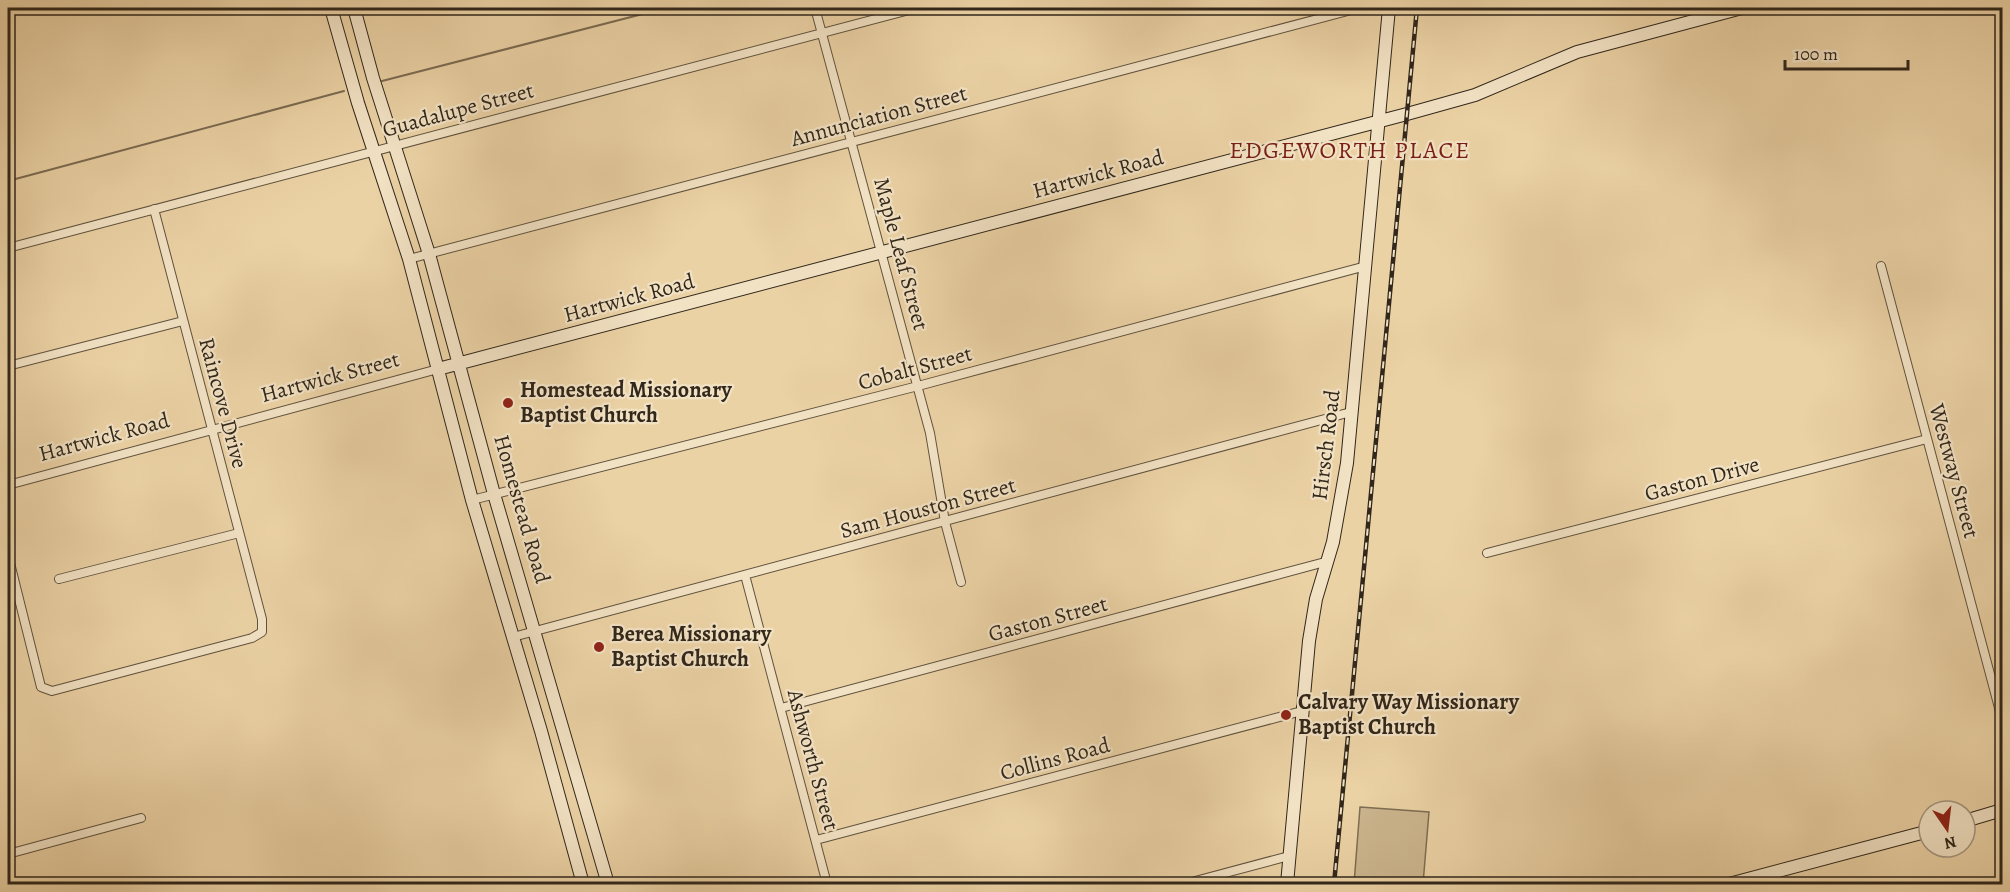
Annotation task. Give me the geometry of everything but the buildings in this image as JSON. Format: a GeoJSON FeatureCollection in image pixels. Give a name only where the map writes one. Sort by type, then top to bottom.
{"type":"FeatureCollection","features":[{"type":"Feature","properties":{"kind":"main road","name":"Homestead Road"},"geometry":{"type":"LineString","coordinates":[[331,8],[339,41],[409,259],[472,500],[549,760],[583,885]]}},
{"type":"Feature","properties":{"kind":"main road","name":"Homestead Road"},"geometry":{"type":"LineString","coordinates":[[354,8],[360,35],[429,254],[494,494],[608,885]]}},
{"type":"Feature","properties":{"kind":"main road","name":"Hirsch Road"},"geometry":{"type":"LineString","coordinates":[[1287,885],[1309,641],[1325,562],[1333,542],[1340,508],[1366,266],[1389,8]]}},
{"type":"Feature","properties":{"kind":"main road","name":"Hartwick Road"},"geometry":{"type":"LineString","coordinates":[[460,363],[1379,122],[1475,95],[1576,52],[1742,8]]}},
{"type":"Feature","properties":{"kind":"main road"},"geometry":{"type":"LineString","coordinates":[[339,41],[360,35]]}},
{"type":"Feature","properties":{"kind":"main road","name":"Hartwick Street"},"geometry":{"type":"LineString","coordinates":[[438,369],[460,363]]}},
{"type":"Feature","properties":{"kind":"main road"},"geometry":{"type":"LineString","coordinates":[[549,760],[570,751]]}},
{"type":"Feature","properties":{"kind":"main road"},"geometry":{"type":"LineString","coordinates":[[1977,817],[2002,810]]}},
{"type":"Feature","properties":{"kind":"main road"},"geometry":{"type":"LineString","coordinates":[[1729,885],[1917,834]]}},
{"type":"Feature","properties":{"kind":"street","name":"Maple Leaf Street"},"geometry":{"type":"LineString","coordinates":[[815,8],[930,433],[945,522],[961,582]]}},
{"type":"Feature","properties":{"kind":"street","name":"Guadalupe Street"},"geometry":{"type":"LineString","coordinates":[[8,248],[917,8]]}},
{"type":"Feature","properties":{"kind":"street","name":"Annunciation Street"},"geometry":{"type":"LineString","coordinates":[[409,259],[1359,8]]}},
{"type":"Feature","properties":{"kind":"street","name":"Raincove Drive"},"geometry":{"type":"LineString","coordinates":[[17,592],[41,687],[52,691],[252,638],[262,632],[259,606],[154,209]]}},
{"type":"Feature","properties":{"kind":"street","name":"Cobalt Street"},"geometry":{"type":"LineString","coordinates":[[472,500],[918,386],[1366,266]]}},
{"type":"Feature","properties":{"kind":"street","name":"Westway Street"},"geometry":{"type":"LineString","coordinates":[[1881,266],[2002,719]]}},
{"type":"Feature","properties":{"kind":"street"},"geometry":{"type":"LineString","coordinates":[[8,366],[183,321]]}},
{"type":"Feature","properties":{"kind":"street","name":"Hartwick Street"},"geometry":{"type":"LineString","coordinates":[[211,430],[438,369]]}},
{"type":"Feature","properties":{"kind":"street","name":"Sam Houston Street"},"geometry":{"type":"LineString","coordinates":[[513,637],[1351,412]]}},
{"type":"Feature","properties":{"kind":"street","name":"Hartwick Road"},"geometry":{"type":"LineString","coordinates":[[8,485],[211,430]]}},
{"type":"Feature","properties":{"kind":"street","name":"Gaston Drive"},"geometry":{"type":"LineString","coordinates":[[1487,553],[1927,439]]}},
{"type":"Feature","properties":{"kind":"street"},"geometry":{"type":"LineString","coordinates":[[59,579],[239,533]]}},
{"type":"Feature","properties":{"kind":"street"},"geometry":{"type":"LineString","coordinates":[[8,555],[17,592],[8,594]]}},
{"type":"Feature","properties":{"kind":"street","name":"Gaston Street"},"geometry":{"type":"LineString","coordinates":[[780,708],[1325,562]]}},
{"type":"Feature","properties":{"kind":"street","name":"Ashworth Street"},"geometry":{"type":"LineString","coordinates":[[745,575],[827,885]]}},
{"type":"Feature","properties":{"kind":"street","name":"Collins Road"},"geometry":{"type":"LineString","coordinates":[[816,840],[1302,711]]}},
{"type":"Feature","properties":{"kind":"street"},"geometry":{"type":"LineString","coordinates":[[8,854],[141,818]]}},
{"type":"Feature","properties":{"kind":"street"},"geometry":{"type":"LineString","coordinates":[[1184,885],[1289,856]]}},
{"type":"Feature","properties":{"kind":"shaded area"},"geometry":{"type":"Polygon","coordinates":[[[1360,807],[1429,812],[1423,884],[1354,884],[1360,807]]]}},
{"type":"Feature","properties":{"kind":"waterway"},"geometry":{"type":"LineString","coordinates":[[382,81],[666,8]]}},
{"type":"Feature","properties":{"kind":"waterway"},"geometry":{"type":"LineString","coordinates":[[8,181],[344,91]]}},
{"type":"Feature","properties":{"kind":"railway"},"geometry":{"type":"LineString","coordinates":[[1334,884],[1417,8]]}},
{"type":"Feature","properties":{"kind":"place","name":"Homestead Missionary Baptist Church"},"geometry":{"type":"Point","coordinates":[508,403]}},
{"type":"Feature","properties":{"kind":"place","name":"Berea Missionary Baptist Church"},"geometry":{"type":"Point","coordinates":[599,647]}},
{"type":"Feature","properties":{"kind":"place","name":"Calvary Way Missionary Baptist Church"},"geometry":{"type":"Point","coordinates":[1286,715]}},
{"type":"Feature","properties":{"kind":"district","name":"EDGEWORTH PLACE"},"geometry":{"type":"Point","coordinates":[1350,150]}}]}
